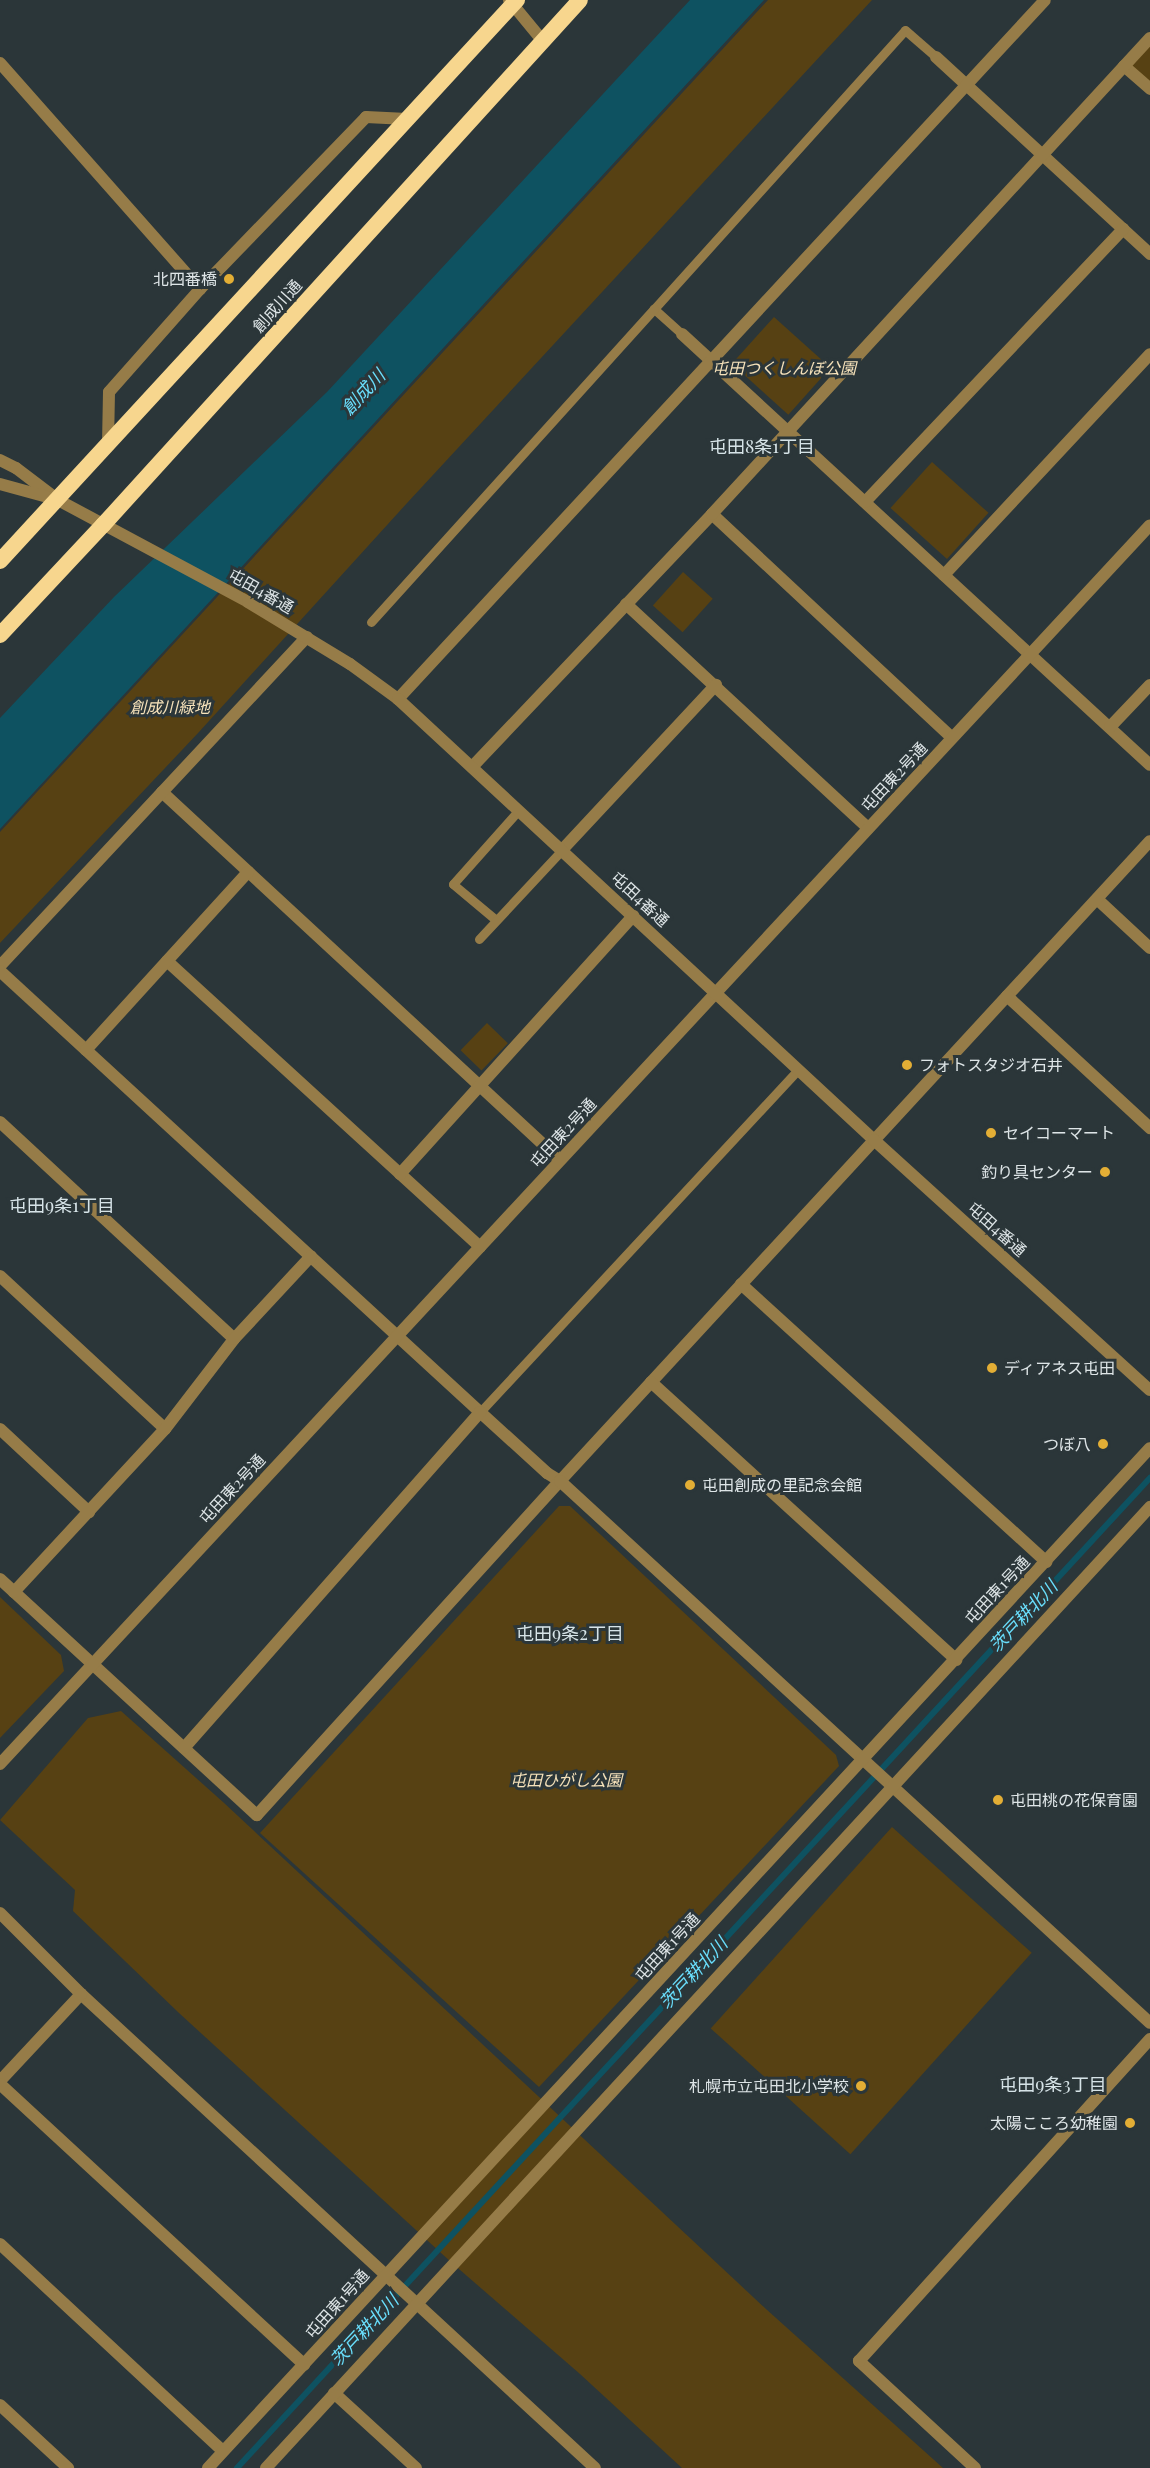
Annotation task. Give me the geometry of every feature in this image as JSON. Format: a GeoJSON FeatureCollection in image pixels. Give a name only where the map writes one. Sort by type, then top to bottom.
{"type":"FeatureCollection","features":[{"type":"Feature","properties":{"kind":"highway","name":"創成川通"},"geometry":{"type":"LineString","coordinates":[[0,635],[103,525],[580,0]]}},
{"type":"Feature","properties":{"kind":"highway","name":"創成川通"},"geometry":{"type":"LineString","coordinates":[[0,561],[513,2]]}},
{"type":"Feature","properties":{"kind":"street"},"geometry":{"type":"LineString","coordinates":[[398,699],[1045,0]]}},
{"type":"Feature","properties":{"kind":"street"},"geometry":{"type":"LineString","coordinates":[[513,2],[542,40]]}},
{"type":"Feature","properties":{"kind":"street"},"geometry":{"type":"LineString","coordinates":[[472,766],[712,514],[1150,38]]}},
{"type":"Feature","properties":{"kind":"street"},"geometry":{"type":"LineString","coordinates":[[936,57],[1150,254]]}},
{"type":"Feature","properties":{"kind":"street"},"geometry":{"type":"LineString","coordinates":[[0,63],[200,289]]}},
{"type":"Feature","properties":{"kind":"street"},"geometry":{"type":"LineString","coordinates":[[1124,66],[1150,89]]}},
{"type":"Feature","properties":{"kind":"street"},"geometry":{"type":"LineString","coordinates":[[108,444],[109,392],[200,289],[366,117],[407,119]]}},
{"type":"Feature","properties":{"kind":"street"},"geometry":{"type":"LineString","coordinates":[[865,502],[1123,229]]}},
{"type":"Feature","properties":{"kind":"street"},"geometry":{"type":"LineString","coordinates":[[682,334],[1150,765]]}},
{"type":"Feature","properties":{"kind":"street"},"geometry":{"type":"LineString","coordinates":[[944,575],[1150,354]]}},
{"type":"Feature","properties":{"kind":"street"},"geometry":{"type":"LineString","coordinates":[[0,460],[58,500]]}},
{"type":"Feature","properties":{"kind":"street"},"geometry":{"type":"LineString","coordinates":[[0,484],[58,500]]}},
{"type":"Feature","properties":{"kind":"street","name":"屯田4番通"},"geometry":{"type":"LineString","coordinates":[[58,500],[149,548],[307,637],[398,699],[874,1140],[1150,1390]]}},
{"type":"Feature","properties":{"kind":"street"},"geometry":{"type":"LineString","coordinates":[[712,514],[952,738]]}},
{"type":"Feature","properties":{"kind":"street","name":"屯田東2号通"},"geometry":{"type":"LineString","coordinates":[[0,1764],[1150,525]]}},
{"type":"Feature","properties":{"kind":"street"},"geometry":{"type":"LineString","coordinates":[[626,604],[868,828]]}},
{"type":"Feature","properties":{"kind":"street"},"geometry":{"type":"LineString","coordinates":[[0,966],[307,637]]}},
{"type":"Feature","properties":{"kind":"street"},"geometry":{"type":"LineString","coordinates":[[562,850],[716,685]]}},
{"type":"Feature","properties":{"kind":"street"},"geometry":{"type":"LineString","coordinates":[[1110,728],[1150,685]]}},
{"type":"Feature","properties":{"kind":"street"},"geometry":{"type":"LineString","coordinates":[[162,792],[560,1160]]}},
{"type":"Feature","properties":{"kind":"street"},"geometry":{"type":"LineString","coordinates":[[0,1579],[257,1815],[560,1481],[1150,841]]}},
{"type":"Feature","properties":{"kind":"street"},"geometry":{"type":"LineString","coordinates":[[86,1050],[248,872]]}},
{"type":"Feature","properties":{"kind":"street"},"geometry":{"type":"LineString","coordinates":[[1097,899],[1150,948]]}},
{"type":"Feature","properties":{"kind":"street"},"geometry":{"type":"LineString","coordinates":[[400,1174],[633,916]]}},
{"type":"Feature","properties":{"kind":"street"},"geometry":{"type":"LineString","coordinates":[[167,961],[480,1247]]}},
{"type":"Feature","properties":{"kind":"street"},"geometry":{"type":"LineString","coordinates":[[0,971],[1150,2023]]}},
{"type":"Feature","properties":{"kind":"street"},"geometry":{"type":"LineString","coordinates":[[1007,996],[1150,1128]]}},
{"type":"Feature","properties":{"kind":"street"},"geometry":{"type":"LineString","coordinates":[[0,1122],[234,1339]]}},
{"type":"Feature","properties":{"kind":"street"},"geometry":{"type":"LineString","coordinates":[[14,1592],[165,1429],[234,1339],[311,1256]]}},
{"type":"Feature","properties":{"kind":"street"},"geometry":{"type":"LineString","coordinates":[[0,1276],[165,1429]]}},
{"type":"Feature","properties":{"kind":"street"},"geometry":{"type":"LineString","coordinates":[[741,1284],[1046,1562]]}},
{"type":"Feature","properties":{"kind":"street"},"geometry":{"type":"LineString","coordinates":[[651,1382],[956,1659]]}},
{"type":"Feature","properties":{"kind":"street"},"geometry":{"type":"LineString","coordinates":[[184,1748],[480,1412]]}},
{"type":"Feature","properties":{"kind":"street"},"geometry":{"type":"LineString","coordinates":[[0,1429],[89,1512]]}},
{"type":"Feature","properties":{"kind":"street","name":"屯田東1号通"},"geometry":{"type":"LineString","coordinates":[[208,2468],[390,2277],[867,1762],[956,1659],[1150,1448]]}},
{"type":"Feature","properties":{"kind":"street"},"geometry":{"type":"LineString","coordinates":[[266,2468],[334,2393],[412,2299],[890,1783],[1150,1507]]}},
{"type":"Feature","properties":{"kind":"street"},"geometry":{"type":"LineString","coordinates":[[3,1922],[595,2468]]}},
{"type":"Feature","properties":{"kind":"street"},"geometry":{"type":"LineString","coordinates":[[81,1994],[0,2083],[304,2365]]}},
{"type":"Feature","properties":{"kind":"street"},"geometry":{"type":"LineString","coordinates":[[975,2468],[859,2361],[1150,2039]]}},
{"type":"Feature","properties":{"kind":"street"},"geometry":{"type":"LineString","coordinates":[[0,2244],[223,2451]]}},
{"type":"Feature","properties":{"kind":"street"},"geometry":{"type":"LineString","coordinates":[[334,2393],[416,2468]]}},
{"type":"Feature","properties":{"kind":"street"},"geometry":{"type":"LineString","coordinates":[[0,2405],[68,2468]]}},
{"type":"Feature","properties":{"kind":"lane"},"geometry":{"type":"LineString","coordinates":[[371,622],[905,30],[936,57]]}},
{"type":"Feature","properties":{"kind":"lane"},"geometry":{"type":"LineString","coordinates":[[654,309],[682,334]]}},
{"type":"Feature","properties":{"kind":"lane"},"geometry":{"type":"LineString","coordinates":[[496,920],[453,884],[519,810]]}},
{"type":"Feature","properties":{"kind":"lane"},"geometry":{"type":"LineString","coordinates":[[479,939],[562,850]]}},
{"type":"Feature","properties":{"kind":"lane"},"geometry":{"type":"LineString","coordinates":[[480,1412],[799,1069]]}},
{"type":"Feature","properties":{"kind":"green space","name":"創成川緑地"},"geometry":{"type":"Polygon","coordinates":[[[768,0],[872,0],[408,502],[199,732],[0,943],[0,832],[768,0]]]}},
{"type":"Feature","properties":{"kind":"green space"},"geometry":{"type":"Polygon","coordinates":[[[1150,38],[1150,89],[1124,66],[1150,38]]]}},
{"type":"Feature","properties":{"kind":"green space","name":"屯田つくしんぼ公園"},"geometry":{"type":"Polygon","coordinates":[[[774,317],[830,368],[788,415],[732,364],[774,317]]]}},
{"type":"Feature","properties":{"kind":"green space"},"geometry":{"type":"Polygon","coordinates":[[[932,462],[988,513],[947,559],[891,508],[932,462]]]}},
{"type":"Feature","properties":{"kind":"green space"},"geometry":{"type":"Polygon","coordinates":[[[683,572],[713,599],[683,632],[653,605],[683,572]]]}},
{"type":"Feature","properties":{"kind":"green space"},"geometry":{"type":"Polygon","coordinates":[[[487,1023],[508,1043],[481,1070],[461,1050],[487,1023]]]}},
{"type":"Feature","properties":{"kind":"green space","name":"屯田ひがし公園"},"geometry":{"type":"Polygon","coordinates":[[[559,1506],[570,1506],[836,1755],[839,1766],[539,2087],[260,1833],[559,1506]]]}},
{"type":"Feature","properties":{"kind":"green space"},"geometry":{"type":"Polygon","coordinates":[[[0,1597],[61,1655],[64,1671],[0,1738],[0,1597]]]}},
{"type":"Feature","properties":{"kind":"green space"},"geometry":{"type":"Polygon","coordinates":[[[121,1711],[223,1802],[766,2309],[943,2468],[682,2468],[580,2374],[452,2263],[179,2013],[73,1911],[75,1890],[0,1820],[88,1718],[121,1711]]]}},
{"type":"Feature","properties":{"kind":"green space"},"geometry":{"type":"Polygon","coordinates":[[[892,1827],[1032,1953],[850,2154],[711,2028],[892,1827]]]}},
{"type":"Feature","properties":{"kind":"water","name":"創成川"},"geometry":{"type":"Polygon","coordinates":[[[690,0],[764,0],[0,829],[0,718],[114,597],[327,392],[690,0]]]}},
{"type":"Feature","properties":{"kind":"waterway","name":"茨戸耕北川"},"geometry":{"type":"LineString","coordinates":[[237,2468],[1150,1478]]}},
{"type":"Feature","properties":{"kind":"place","name":"北四番橋"},"geometry":{"type":"Point","coordinates":[229,279]}},
{"type":"Feature","properties":{"kind":"place","name":"フォトスタジオ石井"},"geometry":{"type":"Point","coordinates":[907,1065]}},
{"type":"Feature","properties":{"kind":"place","name":"セイコーマート"},"geometry":{"type":"Point","coordinates":[991,1133]}},
{"type":"Feature","properties":{"kind":"place","name":"釣り具センター"},"geometry":{"type":"Point","coordinates":[1105,1172]}},
{"type":"Feature","properties":{"kind":"place","name":"ディアネス屯田"},"geometry":{"type":"Point","coordinates":[992,1368]}},
{"type":"Feature","properties":{"kind":"place","name":"つぼ八"},"geometry":{"type":"Point","coordinates":[1103,1444]}},
{"type":"Feature","properties":{"kind":"place","name":"屯田創成の里記念会館"},"geometry":{"type":"Point","coordinates":[690,1485]}},
{"type":"Feature","properties":{"kind":"place","name":"屯田桃の花保育園"},"geometry":{"type":"Point","coordinates":[998,1800]}},
{"type":"Feature","properties":{"kind":"place","name":"札幌市立屯田北小学校"},"geometry":{"type":"Point","coordinates":[861,2086]}},
{"type":"Feature","properties":{"kind":"place","name":"太陽こころ幼稚園"},"geometry":{"type":"Point","coordinates":[1130,2123]}},
{"type":"Feature","properties":{"kind":"district","name":"屯田8条1丁目"},"geometry":{"type":"Point","coordinates":[762,446]}},
{"type":"Feature","properties":{"kind":"district","name":"屯田9条1丁目"},"geometry":{"type":"Point","coordinates":[62,1205]}},
{"type":"Feature","properties":{"kind":"district","name":"屯田9条2丁目"},"geometry":{"type":"Point","coordinates":[570,1633]}},
{"type":"Feature","properties":{"kind":"district","name":"屯田9条3丁目"},"geometry":{"type":"Point","coordinates":[1053,2084]}}]}
